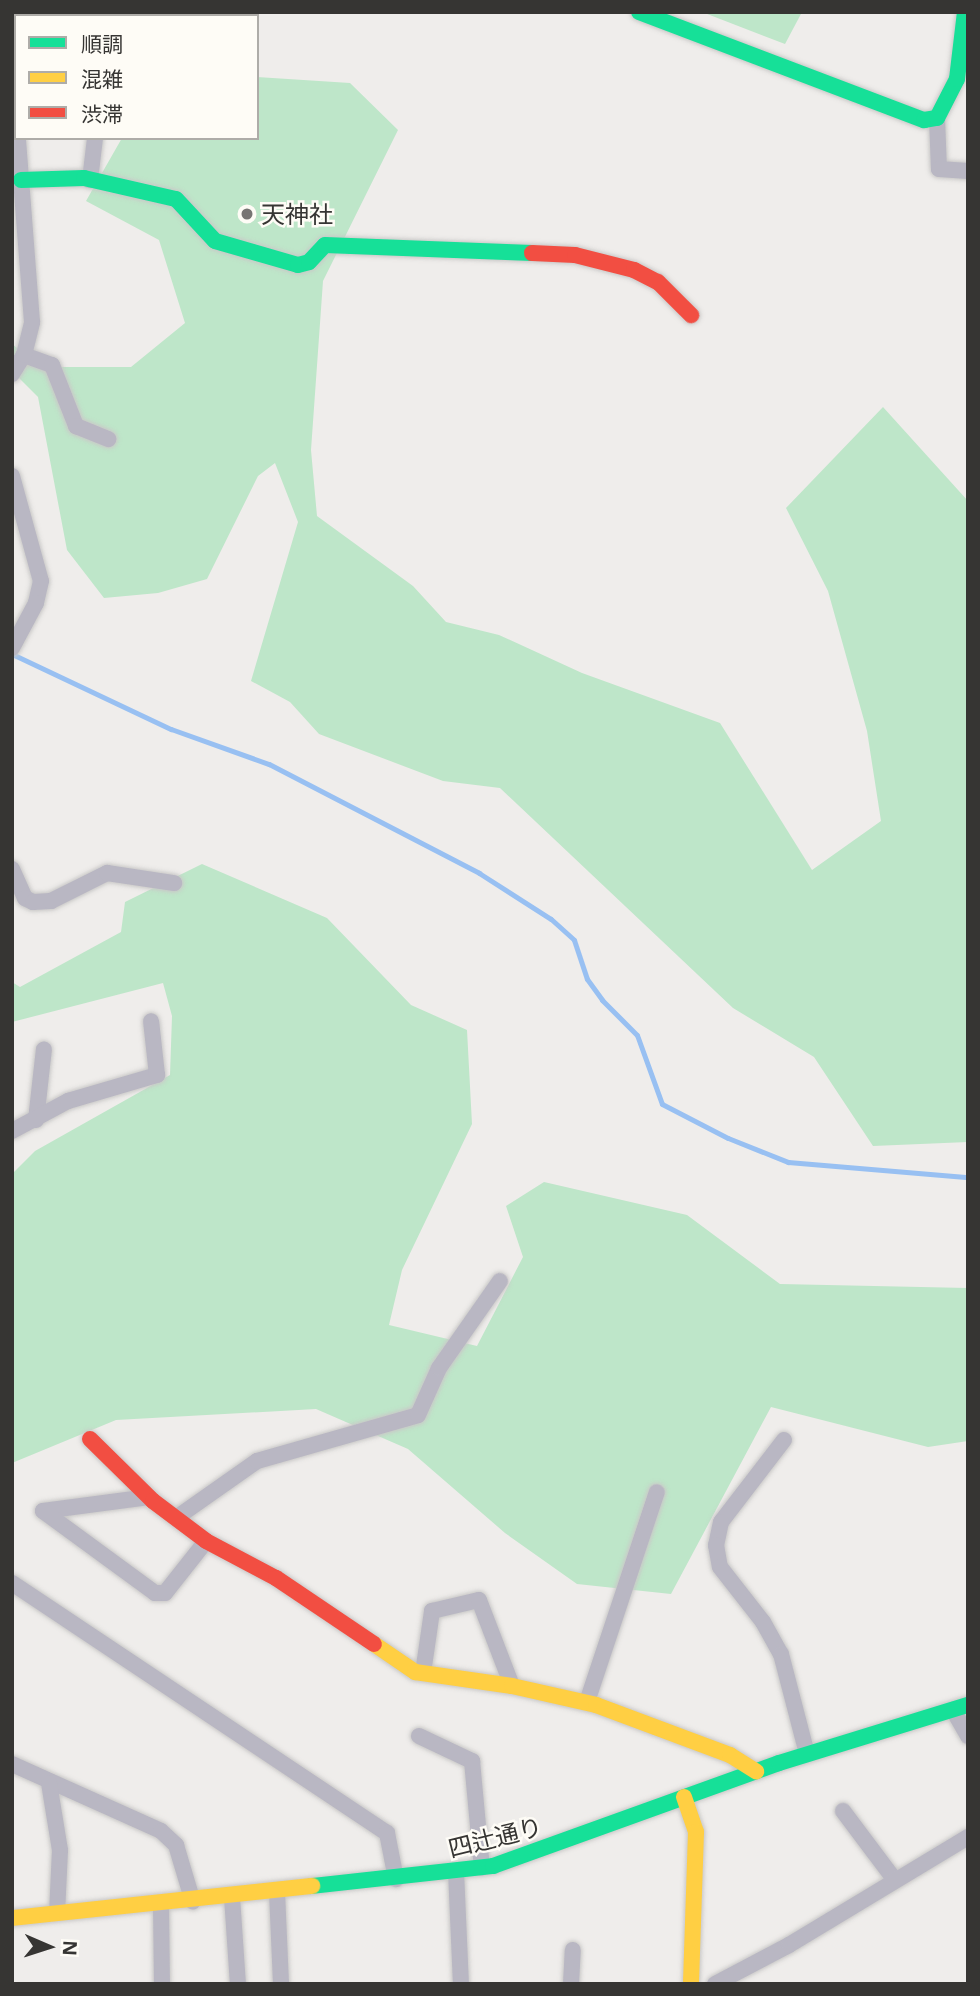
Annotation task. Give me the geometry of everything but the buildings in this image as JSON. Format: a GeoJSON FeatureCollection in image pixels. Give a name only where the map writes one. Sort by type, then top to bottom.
{"type":"FeatureCollection","features":[{"type":"Feature","properties":{"kind":"street"},"geometry":{"type":"LineString","coordinates":[[639,12],[915,119],[937,118]]}},
{"type":"Feature","properties":{"kind":"street"},"geometry":{"type":"LineString","coordinates":[[965,12],[957,79],[937,118],[939,169],[968,171]]}},
{"type":"Feature","properties":{"kind":"street"},"geometry":{"type":"LineString","coordinates":[[12,374],[23,355],[32,322],[18,187],[18,140]]}},
{"type":"Feature","properties":{"kind":"street"},"geometry":{"type":"LineString","coordinates":[[90,180],[95,140]]}},
{"type":"Feature","properties":{"kind":"street"},"geometry":{"type":"LineString","coordinates":[[18,187],[90,180],[176,199],[215,241],[298,265],[309,261],[325,245],[575,255],[634,270],[658,282],[691,315]]}},
{"type":"Feature","properties":{"kind":"street"},"geometry":{"type":"LineString","coordinates":[[23,355],[52,365],[76,426],[108,439]]}},
{"type":"Feature","properties":{"kind":"street"},"geometry":{"type":"LineString","coordinates":[[12,476],[41,581],[36,603],[14,646]]}},
{"type":"Feature","properties":{"kind":"street"},"geometry":{"type":"LineString","coordinates":[[13,871],[25,898],[33,902],[51,901],[107,873],[174,883]]}},
{"type":"Feature","properties":{"kind":"street"},"geometry":{"type":"LineString","coordinates":[[12,1131],[68,1101],[157,1075],[151,1021]]}},
{"type":"Feature","properties":{"kind":"street"},"geometry":{"type":"LineString","coordinates":[[36,1120],[44,1049]]}},
{"type":"Feature","properties":{"kind":"street"},"geometry":{"type":"LineString","coordinates":[[176,1518],[257,1461],[418,1415],[439,1368],[500,1281]]}},
{"type":"Feature","properties":{"kind":"street"},"geometry":{"type":"LineString","coordinates":[[90,1439],[149,1497],[205,1541],[276,1578],[338,1622],[423,1673],[512,1686],[587,1702],[730,1755],[756,1771]]}},
{"type":"Feature","properties":{"kind":"street"},"geometry":{"type":"LineString","coordinates":[[783,1440],[721,1522],[716,1545],[720,1567],[782,1654],[807,1754]]}},
{"type":"Feature","properties":{"kind":"street"},"geometry":{"type":"LineString","coordinates":[[587,1702],[657,1492]]}},
{"type":"Feature","properties":{"kind":"street"},"geometry":{"type":"LineString","coordinates":[[149,1497],[43,1511],[155,1592],[165,1593],[205,1541]]}},
{"type":"Feature","properties":{"kind":"street"},"geometry":{"type":"LineString","coordinates":[[12,1583],[387,1833],[396,1880]]}},
{"type":"Feature","properties":{"kind":"street"},"geometry":{"type":"LineString","coordinates":[[423,1673],[432,1611],[479,1600],[512,1686]]}},
{"type":"Feature","properties":{"kind":"street"},"geometry":{"type":"LineString","coordinates":[[960,1708],[968,1736]]}},
{"type":"Feature","properties":{"kind":"street","name":"四辻通り"},"geometry":{"type":"LineString","coordinates":[[12,1918],[193,1902],[482,1868],[558,1845],[756,1771],[960,1708]]}},
{"type":"Feature","properties":{"kind":"street"},"geometry":{"type":"LineString","coordinates":[[419,1736],[472,1761],[482,1868]]}},
{"type":"Feature","properties":{"kind":"street"},"geometry":{"type":"LineString","coordinates":[[12,1764],[49,1783],[73,1789],[161,1831],[176,1845],[193,1902]]}},
{"type":"Feature","properties":{"kind":"street"},"geometry":{"type":"LineString","coordinates":[[49,1783],[61,1850],[57,1913]]}},
{"type":"Feature","properties":{"kind":"street"},"geometry":{"type":"LineString","coordinates":[[684,1797],[696,1832],[691,1984]]}},
{"type":"Feature","properties":{"kind":"street"},"geometry":{"type":"LineString","coordinates":[[843,1811],[894,1879]]}},
{"type":"Feature","properties":{"kind":"street"},"geometry":{"type":"LineString","coordinates":[[715,1984],[789,1945],[894,1879],[968,1837]]}},
{"type":"Feature","properties":{"kind":"street"},"geometry":{"type":"LineString","coordinates":[[456,1871],[461,1984]]}},
{"type":"Feature","properties":{"kind":"street"},"geometry":{"type":"LineString","coordinates":[[277,1892],[281,1984]]}},
{"type":"Feature","properties":{"kind":"street"},"geometry":{"type":"LineString","coordinates":[[232,1897],[238,1984]]}},
{"type":"Feature","properties":{"kind":"street"},"geometry":{"type":"LineString","coordinates":[[161,1904],[162,1984]]}},
{"type":"Feature","properties":{"kind":"street"},"geometry":{"type":"LineString","coordinates":[[571,1984],[573,1950]]}},
{"type":"Feature","properties":{"kind":"green space"},"geometry":{"type":"Polygon","coordinates":[[[702,12],[802,12],[785,44],[702,12]]]}},
{"type":"Feature","properties":{"kind":"green space"},"geometry":{"type":"Polygon","coordinates":[[[259,77],[350,83],[398,130],[323,281],[311,450],[317,516],[413,586],[446,622],[499,635],[582,673],[720,723],[812,870],[881,821],[867,731],[828,591],[786,508],[883,407],[968,501],[968,1142],[873,1146],[814,1057],[733,1008],[500,788],[443,781],[319,734],[290,702],[251,681],[298,522],[275,463],[258,476],[207,579],[158,593],[104,598],[67,550],[38,397],[12,371],[12,344],[30,358],[56,367],[131,367],[185,323],[159,240],[86,201],[121,140],[259,140],[259,77]]]}},
{"type":"Feature","properties":{"kind":"green space"},"geometry":{"type":"Polygon","coordinates":[[[202,864],[327,918],[411,1005],[467,1030],[472,1124],[402,1270],[389,1325],[477,1346],[523,1257],[506,1206],[544,1182],[687,1215],[780,1284],[968,1288],[968,1441],[928,1447],[771,1407],[671,1594],[577,1584],[505,1533],[408,1449],[316,1409],[116,1420],[12,1463],[12,1174],[35,1151],[170,1075],[172,1016],[163,983],[12,1022],[12,982],[20,987],[121,932],[125,902],[202,864]]]}},
{"type":"Feature","properties":{"kind":"waterway"},"geometry":{"type":"LineString","coordinates":[[12,654],[171,729],[269,764],[479,873],[551,919],[574,940],[587,979],[602,1000],[637,1035],[662,1104],[728,1138],[788,1162],[968,1177]]}},
{"type":"Feature","properties":{"kind":"traffic: fast"},"geometry":{"type":"LineString","coordinates":[[639,12],[924,120],[937,118],[957,79],[965,12]]}},
{"type":"Feature","properties":{"kind":"traffic: fast"},"geometry":{"type":"LineString","coordinates":[[21,180],[84,178],[176,199],[215,241],[298,265],[309,262],[325,245],[532,253]]}},
{"type":"Feature","properties":{"kind":"traffic: fast"},"geometry":{"type":"LineString","coordinates":[[312,1886],[493,1866],[779,1763],[968,1705]]}},
{"type":"Feature","properties":{"kind":"traffic: slow"},"geometry":{"type":"LineString","coordinates":[[374,1644],[415,1672],[512,1686],[596,1705],[730,1755],[756,1771]]}},
{"type":"Feature","properties":{"kind":"traffic: slow"},"geometry":{"type":"LineString","coordinates":[[684,1797],[696,1832],[691,1984]]}},
{"type":"Feature","properties":{"kind":"traffic: slow"},"geometry":{"type":"LineString","coordinates":[[12,1918],[312,1886]]}},
{"type":"Feature","properties":{"kind":"traffic: jam"},"geometry":{"type":"LineString","coordinates":[[532,253],[575,255],[634,270],[658,282],[691,315]]}},
{"type":"Feature","properties":{"kind":"traffic: jam"},"geometry":{"type":"LineString","coordinates":[[90,1439],[153,1501],[206,1541],[276,1578],[374,1644]]}},
{"type":"Feature","properties":{"kind":"place","name":"天神社"},"geometry":{"type":"Point","coordinates":[247,214]}}]}
